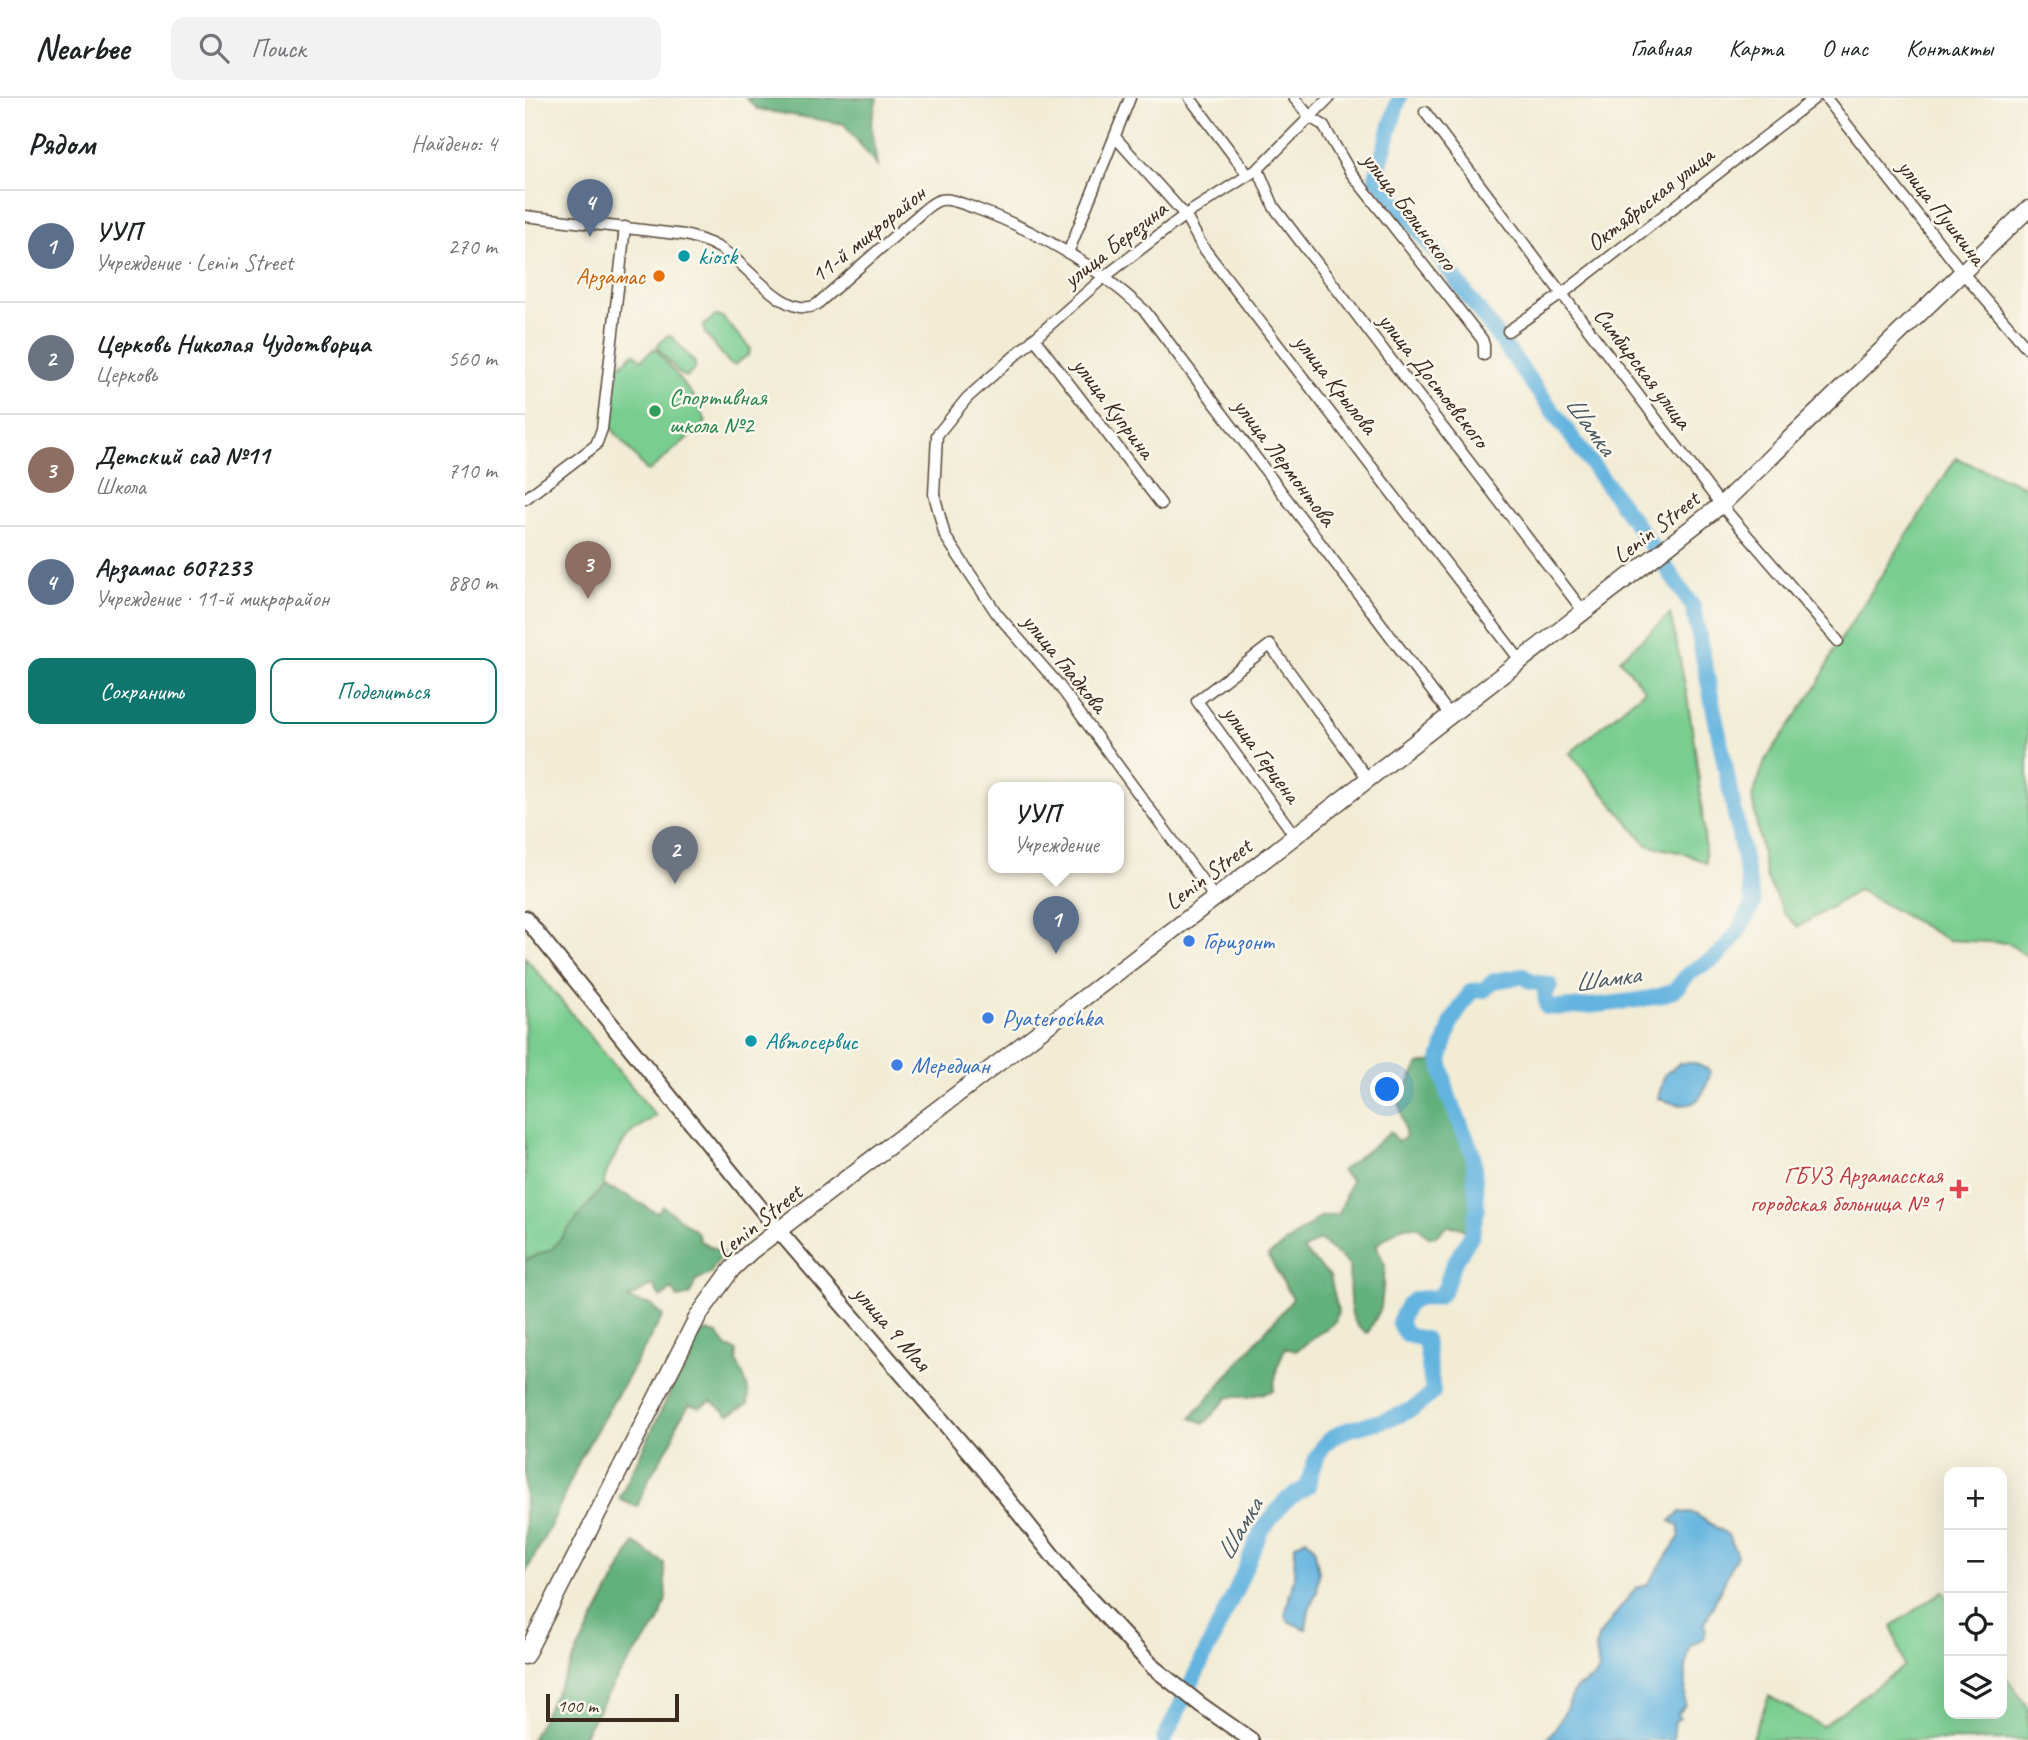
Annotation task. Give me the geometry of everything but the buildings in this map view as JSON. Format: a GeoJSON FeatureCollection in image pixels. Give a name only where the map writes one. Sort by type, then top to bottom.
{"type":"FeatureCollection","features":[{"type":"Feature","properties":{"kind":"main road","name":"Lenin Street"},"geometry":{"type":"LineString","coordinates":[[525,1656],[698,1316],[732,1269],[750,1252],[1676,542],[1721,505],[2028,209]]}},
{"type":"Feature","properties":{"kind":"main road","name":"улица 9 Мая"},"geometry":{"type":"LineString","coordinates":[[525,918],[779,1231],[982,1467],[1073,1581],[1126,1640],[1179,1688],[1251,1740]]}},
{"type":"Feature","properties":{"kind":"street"},"geometry":{"type":"LineString","coordinates":[[1068,253],[1130,98]]}},
{"type":"Feature","properties":{"kind":"street"},"geometry":{"type":"LineString","coordinates":[[1190,98],[1213,125],[1248,175]]}},
{"type":"Feature","properties":{"kind":"street","name":"улица Белинского"},"geometry":{"type":"LineString","coordinates":[[1293,98],[1311,118],[1323,125],[1351,173],[1485,348]]}},
{"type":"Feature","properties":{"kind":"street","name":"улица Березина"},"geometry":{"type":"LineString","coordinates":[[937,435],[967,398],[1103,278],[1185,215],[1258,169],[1329,98]]}},
{"type":"Feature","properties":{"kind":"street","name":"Октябрьская улица"},"geometry":{"type":"LineString","coordinates":[[1508,331],[1562,295],[1815,98]]}},
{"type":"Feature","properties":{"kind":"street","name":"улица Пушкина"},"geometry":{"type":"LineString","coordinates":[[1826,98],[1962,272],[2028,349]]}},
{"type":"Feature","properties":{"kind":"street","name":"Симбирская улица"},"geometry":{"type":"LineString","coordinates":[[1425,112],[1721,505],[1838,641]]}},
{"type":"Feature","properties":{"kind":"street","name":"улица Крылова"},"geometry":{"type":"LineString","coordinates":[[1115,136],[1185,215],[1202,246],[1520,660]]}},
{"type":"Feature","properties":{"kind":"street","name":"улица Достоевского"},"geometry":{"type":"LineString","coordinates":[[1258,169],[1274,207],[1584,612]]}},
{"type":"Feature","properties":{"kind":"street","name":"11-й микрорайон"},"geometry":{"type":"LineString","coordinates":[[525,216],[703,239],[730,255],[778,296],[800,309],[808,309],[816,304],[923,211],[943,199],[990,214],[1049,241],[1068,253]]}},
{"type":"Feature","properties":{"kind":"street"},"geometry":{"type":"LineString","coordinates":[[525,499],[596,445],[602,429],[625,227]]}},
{"type":"Feature","properties":{"kind":"street","name":"улица Лермонтова"},"geometry":{"type":"LineString","coordinates":[[1068,253],[1145,311],[1450,715]]}},
{"type":"Feature","properties":{"kind":"street","name":"улица Куприна"},"geometry":{"type":"LineString","coordinates":[[1034,338],[1161,504]]}},
{"type":"Feature","properties":{"kind":"street","name":"улица Гладкова"},"geometry":{"type":"LineString","coordinates":[[937,435],[934,494],[945,536],[997,614],[1058,684],[1215,898]]}},
{"type":"Feature","properties":{"kind":"street","name":"улица Герцена"},"geometry":{"type":"LineString","coordinates":[[1295,836],[1197,701],[1270,645],[1368,779]]}},
{"type":"Feature","properties":{"kind":"green space"},"geometry":{"type":"Polygon","coordinates":[[[746,98],[877,98],[871,124],[877,166],[844,124],[757,109],[746,98]]]}},
{"type":"Feature","properties":{"kind":"green space"},"geometry":{"type":"Polygon","coordinates":[[[716,316],[722,317],[750,348],[749,354],[735,365],[729,363],[704,332],[704,325],[716,316]]]}},
{"type":"Feature","properties":{"kind":"green space"},"geometry":{"type":"Polygon","coordinates":[[[667,336],[672,337],[695,363],[695,369],[686,377],[681,375],[658,349],[658,344],[667,336]]]}},
{"type":"Feature","properties":{"kind":"green space","name":"Спортивная школа №2"},"geometry":{"type":"Polygon","coordinates":[[[655,348],[697,401],[706,422],[648,472],[608,424],[614,371],[634,353],[641,360],[655,348]]]}},
{"type":"Feature","properties":{"kind":"green space"},"geometry":{"type":"Polygon","coordinates":[[[1956,458],[2028,488],[2028,957],[2008,943],[1948,940],[1859,890],[1798,927],[1784,913],[1766,877],[1752,797],[1766,759],[1819,683],[1833,652],[1956,458]]]}},
{"type":"Feature","properties":{"kind":"green space"},"geometry":{"type":"Polygon","coordinates":[[[1670,614],[1694,738],[1706,863],[1687,854],[1647,845],[1570,753],[1645,690],[1620,659],[1670,614]]]}},
{"type":"Feature","properties":{"kind":"green space"},"geometry":{"type":"Polygon","coordinates":[[[525,957],[656,1116],[628,1136],[610,1166],[604,1186],[552,1250],[525,1260],[525,957]]]}},
{"type":"Feature","properties":{"kind":"green space"},"geometry":{"type":"Polygon","coordinates":[[[1440,1060],[1448,1095],[1473,1154],[1477,1207],[1472,1234],[1459,1227],[1447,1226],[1436,1236],[1428,1237],[1419,1227],[1403,1226],[1376,1245],[1385,1266],[1381,1308],[1368,1333],[1360,1329],[1352,1314],[1349,1265],[1320,1240],[1303,1250],[1330,1276],[1338,1311],[1335,1322],[1296,1351],[1285,1348],[1277,1368],[1273,1391],[1248,1397],[1228,1397],[1205,1423],[1191,1418],[1293,1299],[1268,1256],[1320,1217],[1339,1214],[1351,1180],[1341,1171],[1391,1132],[1398,1142],[1406,1137],[1399,1100],[1419,1064],[1440,1060]]]}},
{"type":"Feature","properties":{"kind":"green space"},"geometry":{"type":"Polygon","coordinates":[[[604,1186],[657,1213],[663,1206],[697,1232],[700,1241],[723,1253],[710,1274],[696,1280],[690,1295],[678,1298],[672,1289],[661,1298],[653,1285],[627,1299],[651,1305],[663,1316],[581,1457],[553,1521],[525,1574],[525,1260],[552,1249],[604,1186]]]}},
{"type":"Feature","properties":{"kind":"green space"},"geometry":{"type":"Polygon","coordinates":[[[707,1331],[717,1334],[727,1347],[737,1351],[736,1357],[749,1395],[748,1404],[729,1414],[711,1401],[700,1407],[689,1405],[676,1425],[673,1439],[649,1478],[637,1507],[619,1499],[674,1384],[688,1364],[696,1340],[707,1331]]]}},
{"type":"Feature","properties":{"kind":"green space"},"geometry":{"type":"Polygon","coordinates":[[[634,1543],[664,1563],[666,1599],[659,1622],[617,1678],[581,1740],[531,1740],[634,1543]]]}},
{"type":"Feature","properties":{"kind":"green space"},"geometry":{"type":"Polygon","coordinates":[[[1943,1591],[1944,1719],[2007,1719],[2007,1679],[2028,1708],[2028,1740],[1751,1740],[1769,1696],[1822,1726],[1904,1666],[1892,1626],[1943,1591]]]}},
{"type":"Feature","properties":{"kind":"water"},"geometry":{"type":"Polygon","coordinates":[[[1680,1063],[1694,1063],[1711,1071],[1699,1098],[1688,1105],[1658,1098],[1665,1074],[1680,1063]]]}},
{"type":"Feature","properties":{"kind":"water"},"geometry":{"type":"Polygon","coordinates":[[[1680,1512],[1695,1514],[1728,1535],[1737,1555],[1704,1625],[1704,1638],[1690,1646],[1686,1667],[1685,1705],[1677,1714],[1680,1718],[1675,1721],[1673,1740],[1546,1740],[1558,1725],[1576,1688],[1595,1677],[1599,1670],[1596,1649],[1598,1637],[1636,1588],[1647,1585],[1680,1536],[1678,1525],[1670,1521],[1680,1512]]]}},
{"type":"Feature","properties":{"kind":"water"},"geometry":{"type":"Polygon","coordinates":[[[1306,1539],[1314,1547],[1319,1572],[1317,1592],[1309,1609],[1306,1629],[1289,1622],[1285,1615],[1294,1578],[1295,1545],[1306,1539]]]}},
{"type":"Feature","properties":{"kind":"waterway","name":"Шамка"},"geometry":{"type":"LineString","coordinates":[[1164,1740],[1236,1590],[1261,1531],[1285,1501],[1308,1486],[1314,1463],[1323,1447],[1346,1430],[1394,1417],[1412,1409],[1433,1392],[1425,1339],[1406,1335],[1399,1322],[1408,1304],[1416,1299],[1437,1297],[1445,1289],[1452,1267],[1472,1234],[1477,1207],[1473,1154],[1448,1095],[1440,1060],[1452,1021],[1471,991],[1484,990],[1494,981],[1523,976],[1532,982],[1550,985],[1545,994],[1547,1007],[1613,1003],[1665,994],[1674,990],[1691,972],[1712,960],[1725,948],[1753,904],[1693,607],[1641,531],[1440,258],[1376,177],[1399,98]]}},
{"type":"Feature","properties":{"kind":"place","name":"Арзамас 607233"},"geometry":{"type":"Point","coordinates":[590,237]}},
{"type":"Feature","properties":{"kind":"place","name":"kiosk"},"geometry":{"type":"Point","coordinates":[684,256]}},
{"type":"Feature","properties":{"kind":"place","name":"Арзамас"},"geometry":{"type":"Point","coordinates":[659,276]}},
{"type":"Feature","properties":{"kind":"place","name":"Спортивная школа №2"},"geometry":{"type":"Point","coordinates":[655,411]}},
{"type":"Feature","properties":{"kind":"place","name":"Детский сад №11"},"geometry":{"type":"Point","coordinates":[588,599]}},
{"type":"Feature","properties":{"kind":"place","name":"Церковь Николая Чудотворца"},"geometry":{"type":"Point","coordinates":[675,884]}},
{"type":"Feature","properties":{"kind":"place","name":"Горизонт"},"geometry":{"type":"Point","coordinates":[1189,941]}},
{"type":"Feature","properties":{"kind":"place","name":"УУП"},"geometry":{"type":"Point","coordinates":[1056,954]}},
{"type":"Feature","properties":{"kind":"place","name":"Pyaterochka"},"geometry":{"type":"Point","coordinates":[988,1018]}},
{"type":"Feature","properties":{"kind":"place","name":"Автосервис"},"geometry":{"type":"Point","coordinates":[751,1041]}},
{"type":"Feature","properties":{"kind":"place","name":"Мередиан"},"geometry":{"type":"Point","coordinates":[897,1065]}},
{"type":"Feature","properties":{"kind":"place","name":"ГБУЗ Арзамасская городская больница № 1"},"geometry":{"type":"Point","coordinates":[1959,1189]}}]}
